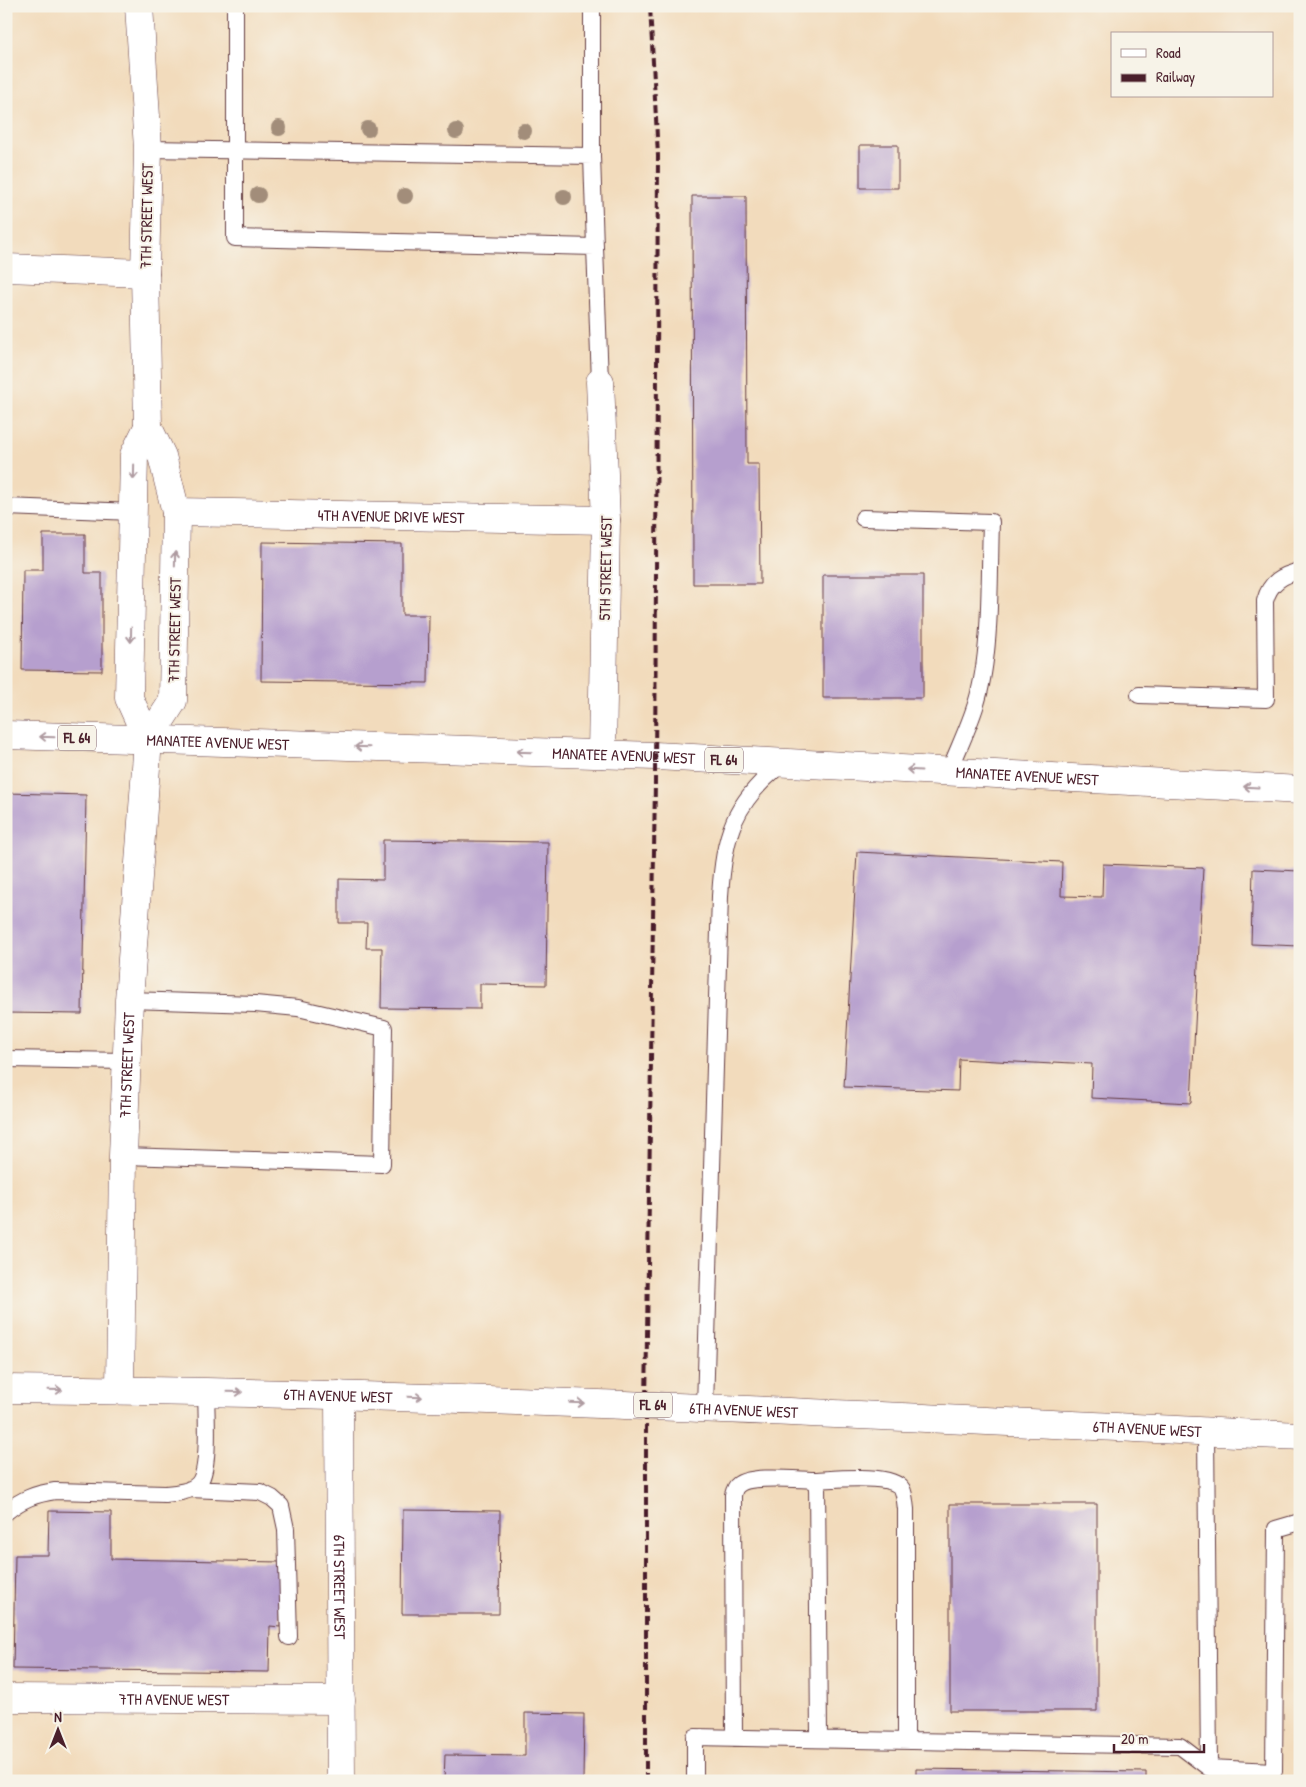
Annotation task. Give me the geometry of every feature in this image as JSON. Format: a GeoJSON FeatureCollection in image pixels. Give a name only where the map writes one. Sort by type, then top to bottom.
{"type":"FeatureCollection","features":[{"type":"Feature","properties":{"kind":"street","name":"7TH STREET WEST"},"geometry":{"type":"LineString","coordinates":[[139,6],[148,149],[145,273],[148,427],[162,456],[176,512],[174,701],[148,740]]}},
{"type":"Feature","properties":{"kind":"street"},"geometry":{"type":"LineString","coordinates":[[6,268],[145,273]]}},
{"type":"Feature","properties":{"kind":"street","name":"5TH STREET WEST"},"geometry":{"type":"LineString","coordinates":[[600,382],[606,520],[602,754]]}},
{"type":"Feature","properties":{"kind":"street","name":"7TH STREET WEST"},"geometry":{"type":"LineString","coordinates":[[120,1390],[123,1156],[129,1000],[148,740],[129,698],[134,455],[148,427]]}},
{"type":"Feature","properties":{"kind":"street","name":"4TH AVENUE DRIVE WEST"},"geometry":{"type":"LineString","coordinates":[[176,512],[606,520]]}},
{"type":"Feature","properties":{"kind":"street","name":"MANATEE AVENUE WEST"},"geometry":{"type":"LineString","coordinates":[[6,735],[602,754],[1300,790]]}},
{"type":"Feature","properties":{"kind":"street","name":"6TH AVENUE WEST"},"geometry":{"type":"LineString","coordinates":[[6,1389],[339,1395],[705,1407],[1300,1436]]}},
{"type":"Feature","properties":{"kind":"street","name":"6TH STREET WEST"},"geometry":{"type":"LineString","coordinates":[[339,1395],[341,1781]]}},
{"type":"Feature","properties":{"kind":"street","name":"7TH AVENUE WEST"},"geometry":{"type":"LineString","coordinates":[[6,1698],[341,1700]]}},
{"type":"Feature","properties":{"kind":"lane"},"geometry":{"type":"LineString","coordinates":[[235,6],[235,238],[595,248]]}},
{"type":"Feature","properties":{"kind":"lane"},"geometry":{"type":"LineString","coordinates":[[592,6],[592,156],[600,382]]}},
{"type":"Feature","properties":{"kind":"lane"},"geometry":{"type":"LineString","coordinates":[[148,149],[592,156]]}},
{"type":"Feature","properties":{"kind":"lane"},"geometry":{"type":"LineString","coordinates":[[6,507],[133,512]]}},
{"type":"Feature","properties":{"kind":"lane"},"geometry":{"type":"LineString","coordinates":[[863,518],[991,522],[986,647],[982,681],[976,705],[949,772]]}},
{"type":"Feature","properties":{"kind":"lane"},"geometry":{"type":"LineString","coordinates":[[1139,695],[1266,699],[1265,601],[1268,590],[1284,575],[1300,571]]}},
{"type":"Feature","properties":{"kind":"lane"},"geometry":{"type":"LineString","coordinates":[[705,1407],[720,896],[724,848],[740,809],[752,790],[783,762]]}},
{"type":"Feature","properties":{"kind":"lane"},"geometry":{"type":"LineString","coordinates":[[123,1156],[382,1164],[384,1028],[298,1008],[255,1004],[129,1000]]}},
{"type":"Feature","properties":{"kind":"lane"},"geometry":{"type":"LineString","coordinates":[[6,1059],[127,1061]]}},
{"type":"Feature","properties":{"kind":"lane"},"geometry":{"type":"LineString","coordinates":[[190,1489],[198,1485],[203,1475],[206,1457],[206,1392]]}},
{"type":"Feature","properties":{"kind":"lane"},"geometry":{"type":"LineString","coordinates":[[1206,1431],[1210,1768]]}},
{"type":"Feature","properties":{"kind":"lane"},"geometry":{"type":"LineString","coordinates":[[734,1738],[734,1490],[739,1484],[753,1479],[886,1480],[898,1485],[903,1494],[906,1509],[906,1741]]}},
{"type":"Feature","properties":{"kind":"lane"},"geometry":{"type":"LineString","coordinates":[[817,1480],[819,1739]]}},
{"type":"Feature","properties":{"kind":"lane"},"geometry":{"type":"LineString","coordinates":[[6,1512],[25,1497],[55,1491],[165,1494],[190,1489],[260,1492],[272,1498],[281,1506],[287,1537],[289,1637]]}},
{"type":"Feature","properties":{"kind":"lane"},"geometry":{"type":"LineString","coordinates":[[695,1781],[695,1737],[1180,1746],[1210,1768],[1274,1771],[1276,1529],[1300,1522]]}},
{"type":"Feature","properties":{"kind":"building"},"geometry":{"type":"Polygon","coordinates":[[[860,145],[898,145],[898,188],[860,188],[860,145]]]}},
{"type":"Feature","properties":{"kind":"building"},"geometry":{"type":"Polygon","coordinates":[[[692,196],[746,196],[747,464],[759,464],[760,584],[693,584],[692,196]]]}},
{"type":"Feature","properties":{"kind":"building"},"geometry":{"type":"Polygon","coordinates":[[[43,534],[85,534],[85,573],[102,573],[102,671],[22,670],[23,570],[43,570],[43,534]]]}},
{"type":"Feature","properties":{"kind":"building"},"geometry":{"type":"Polygon","coordinates":[[[262,542],[402,544],[402,615],[429,615],[428,683],[261,681],[262,542]]]}},
{"type":"Feature","properties":{"kind":"building"},"geometry":{"type":"Polygon","coordinates":[[[823,575],[923,575],[923,698],[823,698],[823,575]]]}},
{"type":"Feature","properties":{"kind":"building"},"geometry":{"type":"Polygon","coordinates":[[[6,793],[86,795],[82,1014],[6,1013],[6,793]]]}},
{"type":"Feature","properties":{"kind":"building"},"geometry":{"type":"Polygon","coordinates":[[[383,840],[548,842],[546,985],[480,984],[480,1009],[381,1008],[382,948],[366,948],[367,923],[339,923],[339,879],[383,880],[383,840]]]}},
{"type":"Feature","properties":{"kind":"building"},"geometry":{"type":"Polygon","coordinates":[[[857,852],[1062,862],[1061,896],[1102,897],[1103,864],[1203,868],[1191,1103],[1091,1098],[1092,1064],[1053,1062],[1053,1064],[959,1059],[958,1091],[844,1087],[857,852]]]}},
{"type":"Feature","properties":{"kind":"building"},"geometry":{"type":"Polygon","coordinates":[[[1253,869],[1300,871],[1300,946],[1251,944],[1253,869]]]}},
{"type":"Feature","properties":{"kind":"building"},"geometry":{"type":"Polygon","coordinates":[[[950,1504],[1097,1504],[1097,1711],[950,1711],[950,1504]]]}},
{"type":"Feature","properties":{"kind":"building"},"geometry":{"type":"Polygon","coordinates":[[[403,1510],[500,1511],[499,1614],[402,1614],[403,1510]]]}},
{"type":"Feature","properties":{"kind":"building"},"geometry":{"type":"Polygon","coordinates":[[[49,1511],[111,1512],[111,1559],[281,1562],[280,1627],[270,1626],[269,1672],[13,1669],[15,1555],[48,1555],[49,1511]]]}},
{"type":"Feature","properties":{"kind":"building"},"geometry":{"type":"Polygon","coordinates":[[[525,1713],[584,1714],[583,1781],[444,1781],[445,1755],[525,1756],[525,1713]]]}},
{"type":"Feature","properties":{"kind":"building"},"geometry":{"type":"Polygon","coordinates":[[[916,1769],[1146,1772],[1146,1781],[916,1781],[916,1769]]]}},
{"type":"Feature","properties":{"kind":"railway"},"geometry":{"type":"LineString","coordinates":[[646,1781],[646,1405],[655,782],[658,156],[650,6]]}}]}
